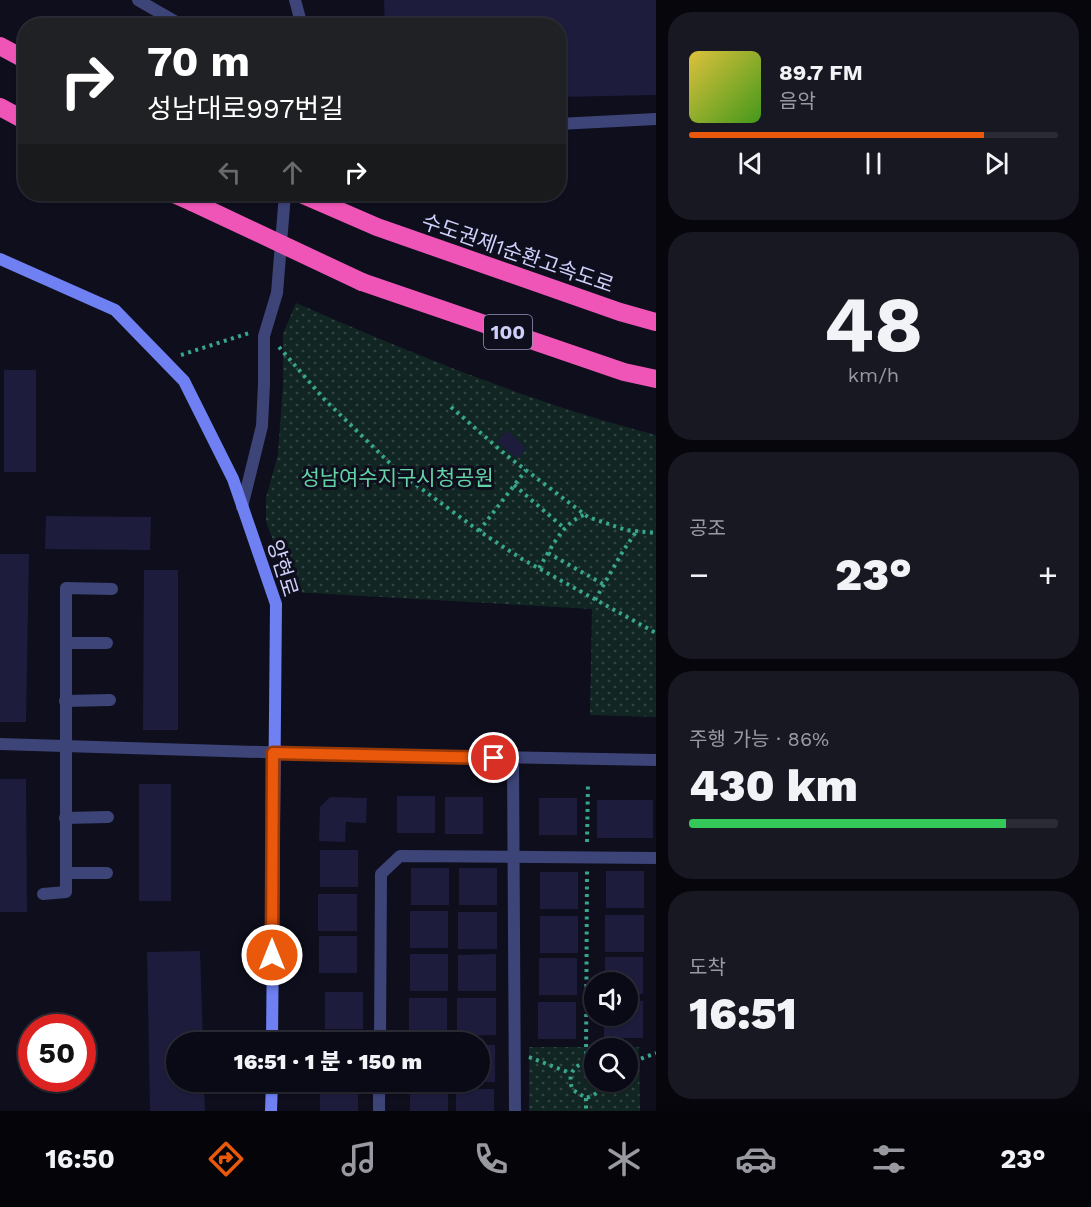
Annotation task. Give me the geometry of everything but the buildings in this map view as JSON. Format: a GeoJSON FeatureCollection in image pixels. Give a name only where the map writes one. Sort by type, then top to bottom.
{"type":"FeatureCollection","features":[{"type":"Feature","properties":{"kind":"highway"},"geometry":{"type":"LineString","coordinates":[[0,46],[18,56]]}},
{"type":"Feature","properties":{"kind":"highway"},"geometry":{"type":"LineString","coordinates":[[0,107],[18,117]]}},
{"type":"Feature","properties":{"kind":"highway","name":"100"},"geometry":{"type":"LineString","coordinates":[[190,201],[362,282],[624,372],[656,379]]}},
{"type":"Feature","properties":{"kind":"highway","name":"수도권제1순환고속도로"},"geometry":{"type":"LineString","coordinates":[[318,201],[377,227],[620,312],[656,322]]}},
{"type":"Feature","properties":{"kind":"main road","name":"양현로"},"geometry":{"type":"LineString","coordinates":[[0,259],[115,310],[184,381],[232,479],[242,507],[276,604],[272,1032]]}},
{"type":"Feature","properties":{"kind":"main road"},"geometry":{"type":"LineString","coordinates":[[271,1111],[272,1092]]}},
{"type":"Feature","properties":{"kind":"street"},"geometry":{"type":"LineString","coordinates":[[138,0],[169,18]]}},
{"type":"Feature","properties":{"kind":"street"},"geometry":{"type":"LineString","coordinates":[[295,0],[300,18]]}},
{"type":"Feature","properties":{"kind":"street"},"geometry":{"type":"LineString","coordinates":[[566,124],[656,119]]}},
{"type":"Feature","properties":{"kind":"street"},"geometry":{"type":"LineString","coordinates":[[242,507],[261,426],[264,336],[277,293],[284,201]]}},
{"type":"Feature","properties":{"kind":"street"},"geometry":{"type":"LineString","coordinates":[[43,894],[66,892],[66,588],[112,589]]}},
{"type":"Feature","properties":{"kind":"street"},"geometry":{"type":"LineString","coordinates":[[66,643],[107,643]]}},
{"type":"Feature","properties":{"kind":"street"},"geometry":{"type":"LineString","coordinates":[[65,701],[110,700]]}},
{"type":"Feature","properties":{"kind":"street"},"geometry":{"type":"LineString","coordinates":[[0,744],[513,759],[656,760]]}},
{"type":"Feature","properties":{"kind":"street"},"geometry":{"type":"LineString","coordinates":[[513,759],[515,1111]]}},
{"type":"Feature","properties":{"kind":"street"},"geometry":{"type":"LineString","coordinates":[[65,818],[108,817]]}},
{"type":"Feature","properties":{"kind":"street"},"geometry":{"type":"LineString","coordinates":[[380,1032],[381,874],[400,856],[656,858]]}},
{"type":"Feature","properties":{"kind":"street"},"geometry":{"type":"LineString","coordinates":[[66,873],[107,873]]}},
{"type":"Feature","properties":{"kind":"street"},"geometry":{"type":"LineString","coordinates":[[379,1111],[380,1092]]}},
{"type":"Feature","properties":{"kind":"path"},"geometry":{"type":"LineString","coordinates":[[181,355],[266,328],[289,360],[318,392],[392,465],[479,531],[538,568],[656,633]]}},
{"type":"Feature","properties":{"kind":"path"},"geometry":{"type":"LineString","coordinates":[[451,407],[526,470],[585,515],[636,532],[656,533]]}},
{"type":"Feature","properties":{"kind":"path"},"geometry":{"type":"LineString","coordinates":[[479,531],[526,470]]}},
{"type":"Feature","properties":{"kind":"path"},"geometry":{"type":"LineString","coordinates":[[514,486],[564,528]]}},
{"type":"Feature","properties":{"kind":"path"},"geometry":{"type":"LineString","coordinates":[[538,568],[564,528],[573,519],[585,515]]}},
{"type":"Feature","properties":{"kind":"path"},"geometry":{"type":"LineString","coordinates":[[595,600],[636,532]]}},
{"type":"Feature","properties":{"kind":"path"},"geometry":{"type":"LineString","coordinates":[[548,553],[603,584]]}},
{"type":"Feature","properties":{"kind":"path"},"geometry":{"type":"LineString","coordinates":[[586,1038],[588,783]]}},
{"type":"Feature","properties":{"kind":"path"},"geometry":{"type":"LineString","coordinates":[[515,1051],[570,1073]]}},
{"type":"Feature","properties":{"kind":"path"},"geometry":{"type":"LineString","coordinates":[[638,1060],[656,1053]]}},
{"type":"Feature","properties":{"kind":"path"},"geometry":{"type":"LineString","coordinates":[[584,1063],[575,1066],[570,1073],[570,1084],[573,1090],[586,1098],[599,1092]]}},
{"type":"Feature","properties":{"kind":"path"},"geometry":{"type":"LineString","coordinates":[[586,1098],[586,1111]]}},
{"type":"Feature","properties":{"kind":"green space","name":"성남여수지구시청공원"},"geometry":{"type":"Polygon","coordinates":[[[296,303],[473,376],[563,408],[656,435],[656,717],[590,715],[592,609],[293,592],[266,522],[266,498],[278,454],[283,385],[283,334],[296,303]]]}},
{"type":"Feature","properties":{"kind":"green space"},"geometry":{"type":"Polygon","coordinates":[[[529,1047],[584,1047],[584,1092],[638,1092],[639,1047],[640,1111],[529,1111],[529,1047]]]}},
{"type":"Feature","properties":{"kind":"route"},"geometry":{"type":"LineString","coordinates":[[272,955],[273,753],[494,758]]}}]}
